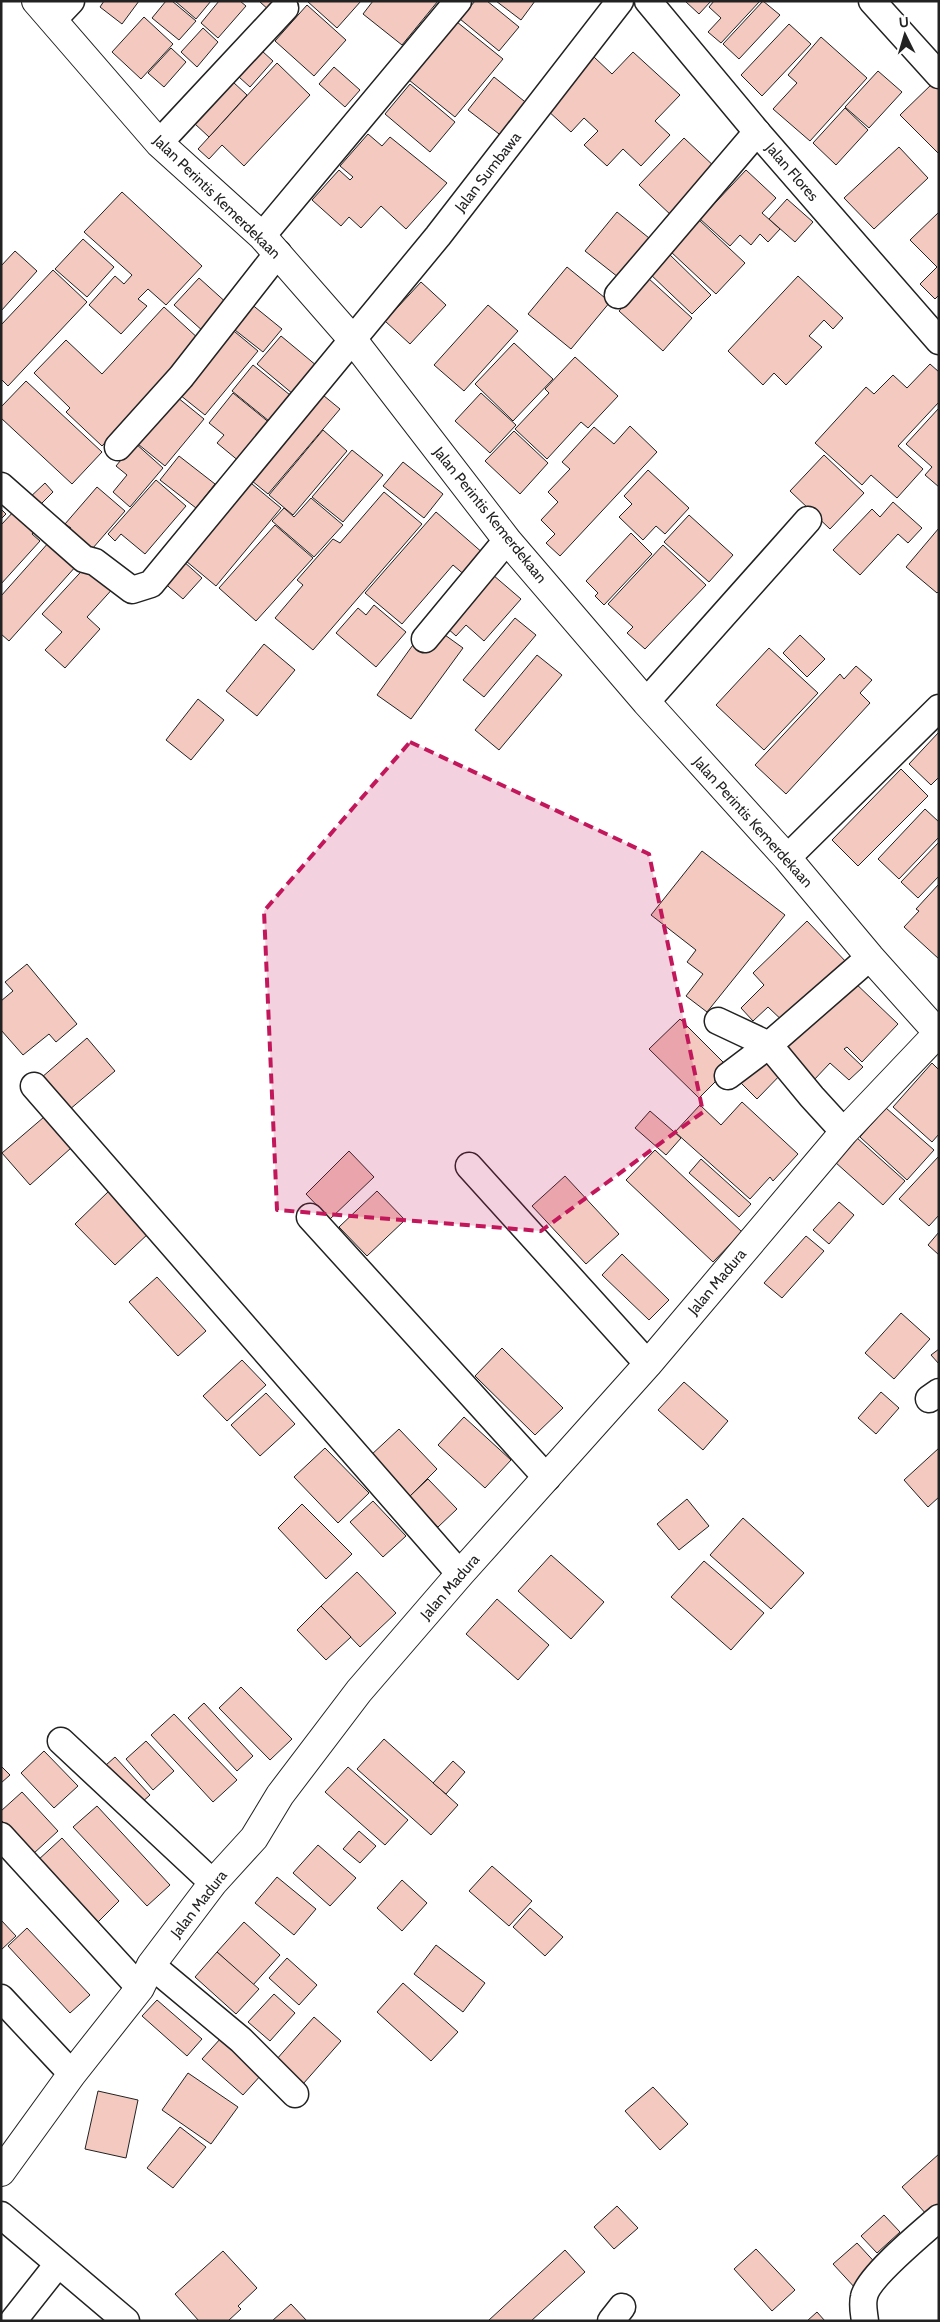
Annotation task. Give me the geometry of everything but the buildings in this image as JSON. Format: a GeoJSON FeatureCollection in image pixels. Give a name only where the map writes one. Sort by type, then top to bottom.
{"type":"FeatureCollection","features":[{"type":"Feature","properties":{"kind":"street"},"geometry":{"type":"LineString","coordinates":[[118,447],[187,370],[270,245],[458,1]]}},
{"type":"Feature","properties":{"kind":"street","name":"Jalan Sumbawa"},"geometry":{"type":"LineString","coordinates":[[1,486],[84,559],[95,562],[132,590],[151,584],[438,236],[620,1]]}},
{"type":"Feature","properties":{"kind":"street","name":"Jalan Flores"},"geometry":{"type":"LineString","coordinates":[[648,1],[757,132],[939,341]]}},
{"type":"Feature","properties":{"kind":"street"},"geometry":{"type":"LineString","coordinates":[[872,1],[939,75]]}},
{"type":"Feature","properties":{"kind":"street","name":"Jalan Perintis Kemerdekaan"},"geometry":{"type":"LineString","coordinates":[[54,8],[159,143],[270,245],[353,340],[507,540],[646,702],[787,858],[870,957],[938,1033]]}},
{"type":"Feature","properties":{"kind":"street"},"geometry":{"type":"LineString","coordinates":[[159,143],[285,8]]}},
{"type":"Feature","properties":{"kind":"street"},"geometry":{"type":"LineString","coordinates":[[618,295],[757,132]]}},
{"type":"Feature","properties":{"kind":"street"},"geometry":{"type":"LineString","coordinates":[[646,702],[808,520]]}},
{"type":"Feature","properties":{"kind":"street"},"geometry":{"type":"LineString","coordinates":[[425,640],[507,540]]}},
{"type":"Feature","properties":{"kind":"street"},"geometry":{"type":"LineString","coordinates":[[787,858],[939,708]]}},
{"type":"Feature","properties":{"kind":"street"},"geometry":{"type":"LineString","coordinates":[[728,1076],[769,1045],[870,957]]}},
{"type":"Feature","properties":{"kind":"street"},"geometry":{"type":"LineString","coordinates":[[718,1021],[769,1045],[844,1132]]}},
{"type":"Feature","properties":{"kind":"street","name":"Jalan Madura"},"geometry":{"type":"LineString","coordinates":[[1,2172],[213,1883],[254,1838],[280,1794],[359,1691],[460,1574],[548,1478],[648,1364],[844,1132],[938,1033]]}},
{"type":"Feature","properties":{"kind":"street"},"geometry":{"type":"LineString","coordinates":[[34,1086],[460,1574]]}},
{"type":"Feature","properties":{"kind":"street"},"geometry":{"type":"LineString","coordinates":[[469,1166],[648,1364]]}},
{"type":"Feature","properties":{"kind":"street"},"geometry":{"type":"LineString","coordinates":[[310,1217],[548,1478]]}},
{"type":"Feature","properties":{"kind":"street"},"geometry":{"type":"LineString","coordinates":[[60,1741],[213,1883]]}},
{"type":"Feature","properties":{"kind":"street"},"geometry":{"type":"LineString","coordinates":[[1,1836],[145,1977],[241,2040],[295,2094]]}},
{"type":"Feature","properties":{"kind":"street"},"geometry":{"type":"LineString","coordinates":[[1,1998],[72,2074]]}},
{"type":"Feature","properties":{"kind":"street"},"geometry":{"type":"LineString","coordinates":[[1,2215],[126,2321]]}},
{"type":"Feature","properties":{"kind":"street"},"geometry":{"type":"LineString","coordinates":[[866,2321],[864,2296],[868,2287],[905,2248],[939,2218]]}},
{"type":"Feature","properties":{"kind":"street"},"geometry":{"type":"LineString","coordinates":[[13,2321],[58,2264]]}},
{"type":"Feature","properties":{"kind":"highlighted area"},"geometry":{"type":"Polygon","coordinates":[[[410,742],[649,854],[703,1112],[541,1231],[277,1210],[264,911],[410,742]]]}}]}
